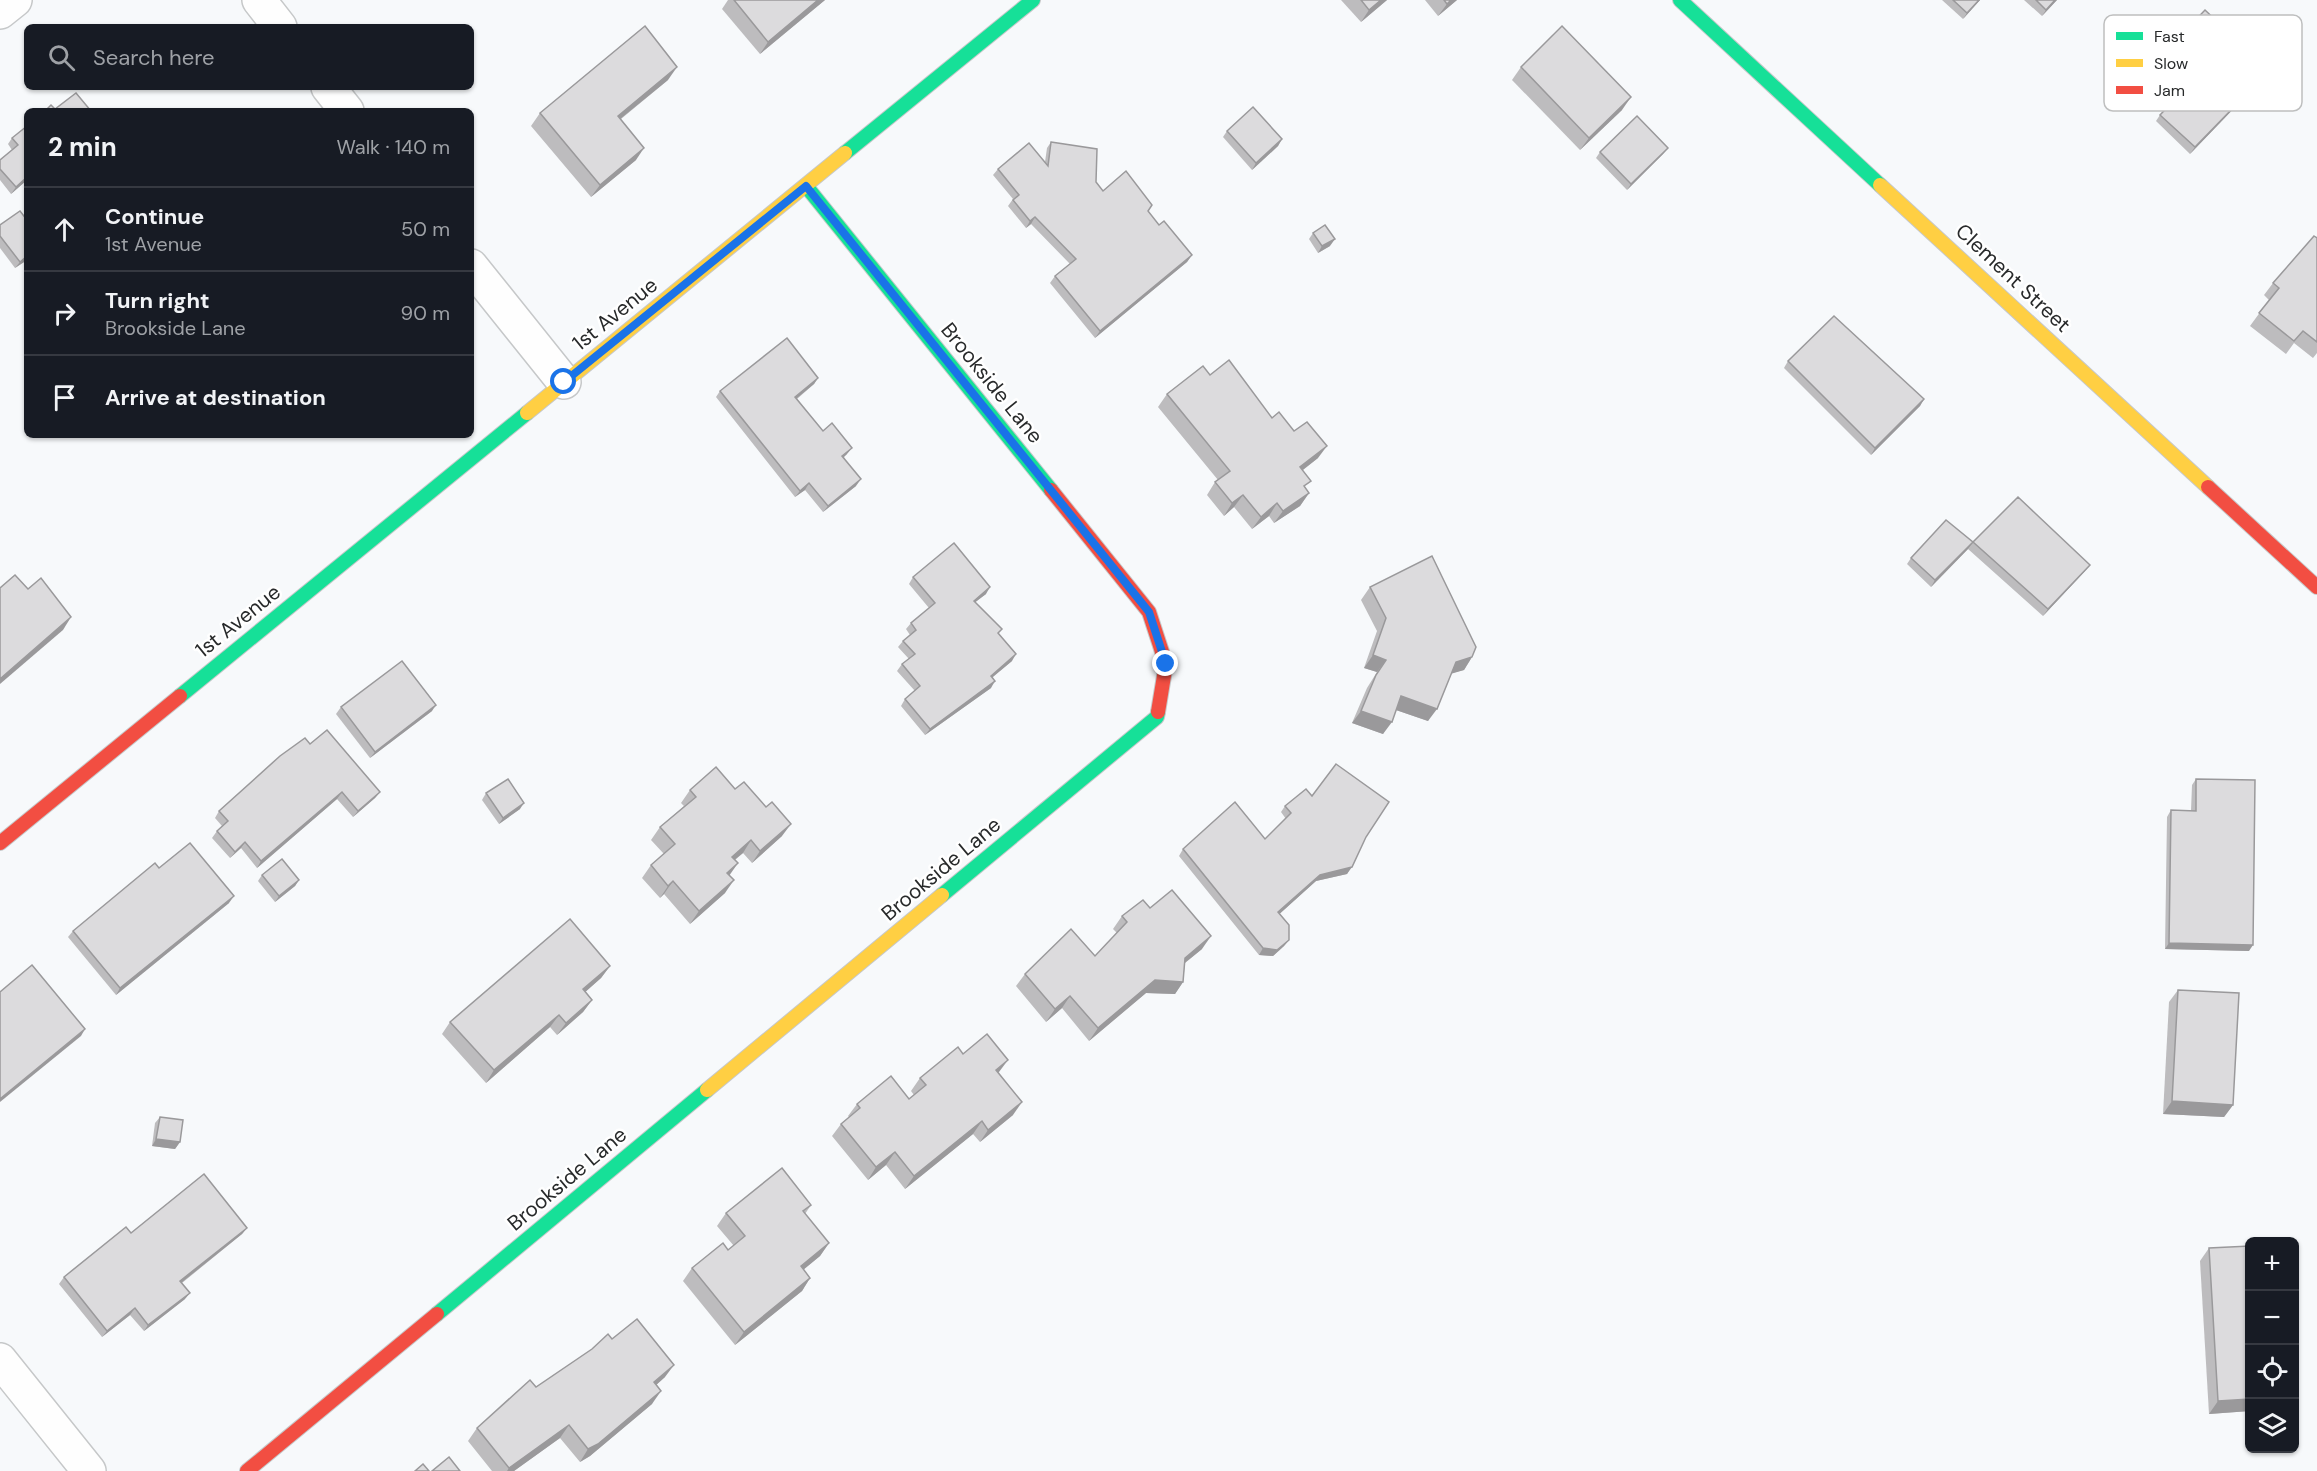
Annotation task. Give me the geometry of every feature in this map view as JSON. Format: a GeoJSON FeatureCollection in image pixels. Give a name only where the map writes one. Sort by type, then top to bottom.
{"type":"FeatureCollection","features":[{"type":"Feature","properties":{"kind":"street"},"geometry":{"type":"LineString","coordinates":[[0,12],[15,0]]}},
{"type":"Feature","properties":{"kind":"street"},"geometry":{"type":"LineString","coordinates":[[259,0],[278,24]]}},
{"type":"Feature","properties":{"kind":"street","name":"1st Avenue"},"geometry":{"type":"LineString","coordinates":[[0,843],[1033,0]]}},
{"type":"Feature","properties":{"kind":"street","name":"Clement Street"},"geometry":{"type":"LineString","coordinates":[[1680,0],[2317,587]]}},
{"type":"Feature","properties":{"kind":"street"},"geometry":{"type":"LineString","coordinates":[[330,90],[345,108]]}},
{"type":"Feature","properties":{"kind":"street","name":"Brookside Lane"},"geometry":{"type":"LineString","coordinates":[[247,1471],[1157,717],[1166,664],[1149,612],[806,186]]}},
{"type":"Feature","properties":{"kind":"street"},"geometry":{"type":"LineString","coordinates":[[474,270],[564,382]]}},
{"type":"Feature","properties":{"kind":"street"},"geometry":{"type":"LineString","coordinates":[[0,1360],[89,1471]]}},
{"type":"Feature","properties":{"kind":"building"},"geometry":{"type":"Polygon","coordinates":[[[734,0],[818,0],[768,42],[734,0]]]}},
{"type":"Feature","properties":{"kind":"building"},"geometry":{"type":"Polygon","coordinates":[[[1361,0],[1381,0],[1369,10],[1361,0]]]}},
{"type":"Feature","properties":{"kind":"building"},"geometry":{"type":"Polygon","coordinates":[[[1953,0],[1979,0],[1967,13],[1953,0]]]}},
{"type":"Feature","properties":{"kind":"building"},"geometry":{"type":"Polygon","coordinates":[[[2036,0],[2055,0],[2046,10],[2036,0]]]}},
{"type":"Feature","properties":{"kind":"building"},"geometry":{"type":"Polygon","coordinates":[[[2205,10],[2210,15],[2200,15],[2205,10]]]}},
{"type":"Feature","properties":{"kind":"building"},"geometry":{"type":"Polygon","coordinates":[[[645,26],[677,67],[618,116],[644,148],[600,185],[540,113],[645,26]]]}},
{"type":"Feature","properties":{"kind":"building"},"geometry":{"type":"Polygon","coordinates":[[[1562,26],[1631,97],[1589,138],[1521,67],[1562,26]]]}},
{"type":"Feature","properties":{"kind":"building"},"geometry":{"type":"Polygon","coordinates":[[[76,93],[88,108],[56,108],[76,93]]]}},
{"type":"Feature","properties":{"kind":"building"},"geometry":{"type":"Polygon","coordinates":[[[1253,107],[1282,139],[1256,163],[1227,131],[1253,107]]]}},
{"type":"Feature","properties":{"kind":"building"},"geometry":{"type":"Polygon","coordinates":[[[2164,111],[2230,111],[2195,147],[2160,115],[2164,111]]]}},
{"type":"Feature","properties":{"kind":"building"},"geometry":{"type":"Polygon","coordinates":[[[1637,116],[1668,148],[1631,184],[1600,152],[1637,116]]]}},
{"type":"Feature","properties":{"kind":"building"},"geometry":{"type":"Polygon","coordinates":[[[24,128],[24,180],[16,187],[0,169],[0,160],[18,145],[12,138],[24,128]]]}},
{"type":"Feature","properties":{"kind":"building"},"geometry":{"type":"Polygon","coordinates":[[[1051,142],[1097,149],[1096,182],[1103,191],[1126,171],[1152,205],[1148,211],[1159,225],[1164,221],[1192,255],[1100,331],[1055,276],[1076,259],[1035,217],[1030,221],[1013,200],[1019,195],[998,169],[1029,143],[1048,166],[1051,142]]]}},
{"type":"Feature","properties":{"kind":"building"},"geometry":{"type":"Polygon","coordinates":[[[20,211],[24,216],[24,259],[20,262],[0,236],[0,225],[20,211]]]}},
{"type":"Feature","properties":{"kind":"building"},"geometry":{"type":"Polygon","coordinates":[[[1325,225],[1335,239],[1322,246],[1313,233],[1325,225]]]}},
{"type":"Feature","properties":{"kind":"building"},"geometry":{"type":"Polygon","coordinates":[[[2314,236],[2317,238],[2317,342],[2303,331],[2294,341],[2259,313],[2279,288],[2273,283],[2314,236]]]}},
{"type":"Feature","properties":{"kind":"building"},"geometry":{"type":"Polygon","coordinates":[[[1834,316],[1924,399],[1875,448],[1788,361],[1834,316]]]}},
{"type":"Feature","properties":{"kind":"building"},"geometry":{"type":"Polygon","coordinates":[[[787,338],[818,378],[795,397],[823,431],[832,423],[852,448],[842,456],[861,479],[828,506],[809,483],[800,491],[720,391],[787,338]]]}},
{"type":"Feature","properties":{"kind":"building"},"geometry":{"type":"Polygon","coordinates":[[[1229,360],[1272,418],[1279,412],[1294,431],[1307,422],[1327,446],[1300,467],[1311,481],[1304,486],[1309,493],[1283,511],[1277,503],[1261,517],[1243,495],[1232,503],[1215,482],[1230,471],[1167,394],[1203,366],[1210,375],[1229,360]]]}},
{"type":"Feature","properties":{"kind":"building"},"geometry":{"type":"Polygon","coordinates":[[[2018,497],[2090,565],[2048,609],[1973,542],[2018,497]]]}},
{"type":"Feature","properties":{"kind":"building"},"geometry":{"type":"Polygon","coordinates":[[[1946,520],[1973,542],[1935,580],[1911,558],[1946,520]]]}},
{"type":"Feature","properties":{"kind":"building"},"geometry":{"type":"Polygon","coordinates":[[[954,543],[990,587],[974,601],[1002,629],[998,633],[1016,654],[991,676],[995,681],[930,729],[905,699],[920,686],[902,664],[915,654],[903,641],[916,630],[911,623],[935,603],[913,577],[954,543]]]}},
{"type":"Feature","properties":{"kind":"building"},"geometry":{"type":"Polygon","coordinates":[[[1432,556],[1476,647],[1472,657],[1456,662],[1437,709],[1401,696],[1392,722],[1361,711],[1376,675],[1386,660],[1373,655],[1386,618],[1370,587],[1432,556]]]}},
{"type":"Feature","properties":{"kind":"building"},"geometry":{"type":"Polygon","coordinates":[[[15,575],[28,589],[41,578],[71,617],[0,679],[0,588],[15,575]]]}},
{"type":"Feature","properties":{"kind":"building"},"geometry":{"type":"Polygon","coordinates":[[[402,661],[436,705],[375,752],[341,707],[402,661]]]}},
{"type":"Feature","properties":{"kind":"building"},"geometry":{"type":"Polygon","coordinates":[[[327,730],[380,792],[358,811],[342,792],[261,861],[245,842],[235,852],[217,831],[228,821],[219,811],[280,756],[305,738],[310,744],[327,730]]]}},
{"type":"Feature","properties":{"kind":"building"},"geometry":{"type":"Polygon","coordinates":[[[1336,764],[1389,802],[1366,837],[1352,867],[1320,875],[1278,912],[1289,925],[1289,940],[1277,950],[1263,948],[1183,849],[1235,802],[1265,839],[1291,813],[1285,806],[1306,789],[1312,796],[1336,764]]]}},
{"type":"Feature","properties":{"kind":"building"},"geometry":{"type":"Polygon","coordinates":[[[716,767],[735,789],[744,782],[766,807],[772,802],[791,824],[760,851],[751,840],[732,857],[738,863],[727,873],[734,880],[699,911],[673,881],[668,886],[651,865],[675,844],[660,827],[696,797],[690,790],[716,767]]]}},
{"type":"Feature","properties":{"kind":"building"},"geometry":{"type":"Polygon","coordinates":[[[508,779],[524,803],[503,818],[486,793],[508,779]]]}},
{"type":"Feature","properties":{"kind":"building"},"geometry":{"type":"Polygon","coordinates":[[[2196,779],[2255,780],[2253,945],[2169,943],[2171,810],[2196,811],[2196,779]]]}},
{"type":"Feature","properties":{"kind":"building"},"geometry":{"type":"Polygon","coordinates":[[[190,843],[234,896],[120,988],[73,931],[155,863],[159,868],[190,843]]]}},
{"type":"Feature","properties":{"kind":"building"},"geometry":{"type":"Polygon","coordinates":[[[282,859],[299,880],[279,896],[262,875],[282,859]]]}},
{"type":"Feature","properties":{"kind":"building"},"geometry":{"type":"Polygon","coordinates":[[[1172,890],[1211,936],[1185,958],[1183,982],[1155,980],[1098,1028],[1070,996],[1055,1009],[1025,974],[1071,929],[1095,956],[1127,922],[1122,916],[1143,900],[1150,908],[1172,890]]]}},
{"type":"Feature","properties":{"kind":"building"},"geometry":{"type":"Polygon","coordinates":[[[570,919],[610,966],[583,989],[592,1000],[566,1023],[559,1015],[494,1070],[450,1022],[570,919]]]}},
{"type":"Feature","properties":{"kind":"building"},"geometry":{"type":"Polygon","coordinates":[[[32,965],[85,1029],[0,1099],[0,992],[32,965]]]}},
{"type":"Feature","properties":{"kind":"building"},"geometry":{"type":"Polygon","coordinates":[[[2178,990],[2239,993],[2233,1105],[2172,1101],[2178,990]]]}},
{"type":"Feature","properties":{"kind":"building"},"geometry":{"type":"Polygon","coordinates":[[[987,1034],[1008,1060],[996,1070],[1022,1102],[988,1130],[982,1121],[914,1176],[895,1152],[876,1167],[841,1124],[860,1108],[857,1104],[891,1076],[909,1099],[926,1085],[920,1078],[958,1047],[963,1054],[987,1034]]]}},
{"type":"Feature","properties":{"kind":"building"},"geometry":{"type":"Polygon","coordinates":[[[160,1117],[183,1120],[180,1142],[156,1139],[160,1117]]]}},
{"type":"Feature","properties":{"kind":"building"},"geometry":{"type":"Polygon","coordinates":[[[782,1168],[811,1205],[803,1211],[829,1243],[801,1266],[810,1278],[744,1332],[692,1268],[723,1243],[728,1250],[745,1236],[726,1213],[782,1168]]]}},
{"type":"Feature","properties":{"kind":"building"},"geometry":{"type":"Polygon","coordinates":[[[204,1174],[247,1228],[180,1281],[190,1293],[148,1325],[135,1308],[107,1331],[64,1277],[126,1227],[131,1233],[204,1174]]]}},
{"type":"Feature","properties":{"kind":"building"},"geometry":{"type":"Polygon","coordinates":[[[2245,1246],[2245,1399],[2218,1401],[2209,1248],[2245,1246]]]}},
{"type":"Feature","properties":{"kind":"building"},"geometry":{"type":"Polygon","coordinates":[[[637,1319],[674,1365],[654,1382],[661,1391],[598,1444],[588,1449],[569,1425],[509,1468],[477,1428],[530,1380],[536,1387],[592,1349],[608,1334],[612,1339],[637,1319]]]}},
{"type":"Feature","properties":{"kind":"building"},"geometry":{"type":"Polygon","coordinates":[[[449,1457],[460,1471],[432,1471],[449,1457]]]}},
{"type":"Feature","properties":{"kind":"building"},"geometry":{"type":"Polygon","coordinates":[[[423,1464],[429,1471],[415,1471],[423,1464]]]}},
{"type":"Feature","properties":{"kind":"traffic: fast"},"geometry":{"type":"LineString","coordinates":[[845,153],[1033,0]]}},
{"type":"Feature","properties":{"kind":"traffic: fast"},"geometry":{"type":"LineString","coordinates":[[1680,0],[1880,185]]}},
{"type":"Feature","properties":{"kind":"traffic: fast"},"geometry":{"type":"LineString","coordinates":[[806,186],[1051,490]]}},
{"type":"Feature","properties":{"kind":"traffic: fast"},"geometry":{"type":"LineString","coordinates":[[180,696],[527,413]]}},
{"type":"Feature","properties":{"kind":"traffic: fast"},"geometry":{"type":"LineString","coordinates":[[942,895],[1157,717],[1158,712]]}},
{"type":"Feature","properties":{"kind":"traffic: fast"},"geometry":{"type":"LineString","coordinates":[[437,1314],[707,1090]]}},
{"type":"Feature","properties":{"kind":"traffic: slow"},"geometry":{"type":"LineString","coordinates":[[527,413],[845,153]]}},
{"type":"Feature","properties":{"kind":"traffic: slow"},"geometry":{"type":"LineString","coordinates":[[1880,185],[2208,487]]}},
{"type":"Feature","properties":{"kind":"traffic: slow"},"geometry":{"type":"LineString","coordinates":[[707,1090],[942,895]]}},
{"type":"Feature","properties":{"kind":"traffic: jam"},"geometry":{"type":"LineString","coordinates":[[2208,487],[2317,587]]}},
{"type":"Feature","properties":{"kind":"traffic: jam"},"geometry":{"type":"LineString","coordinates":[[1051,490],[1149,612],[1166,664],[1158,712]]}},
{"type":"Feature","properties":{"kind":"traffic: jam"},"geometry":{"type":"LineString","coordinates":[[0,843],[180,696]]}},
{"type":"Feature","properties":{"kind":"traffic: jam"},"geometry":{"type":"LineString","coordinates":[[247,1471],[437,1314]]}},
{"type":"Feature","properties":{"kind":"route"},"geometry":{"type":"LineString","coordinates":[[564,382],[806,186],[1149,612],[1166,664]]}}]}
